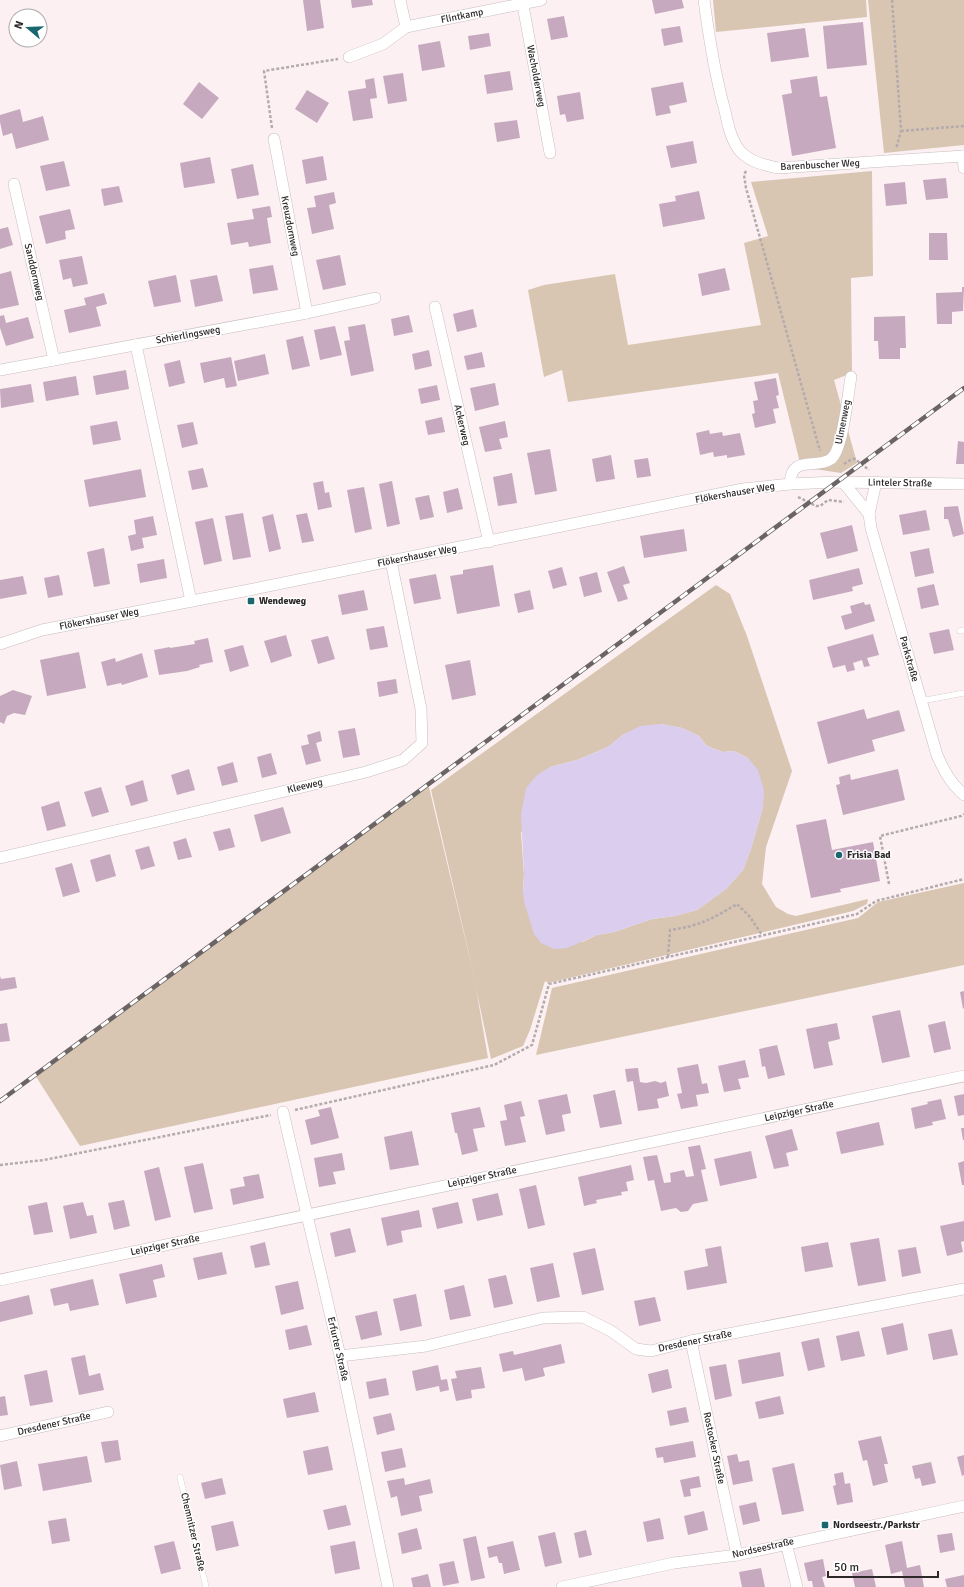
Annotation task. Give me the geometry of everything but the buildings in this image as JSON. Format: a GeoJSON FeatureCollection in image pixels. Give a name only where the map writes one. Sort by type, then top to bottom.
{"type":"FeatureCollection","features":[{"type":"Feature","properties":{"kind":"street"},"geometry":{"type":"LineString","coordinates":[[400,0],[406,27]]}},
{"type":"Feature","properties":{"kind":"street","name":"Flintkamp"},"geometry":{"type":"LineString","coordinates":[[349,57],[383,44],[406,27],[522,2],[542,0]]}},
{"type":"Feature","properties":{"kind":"street","name":"Barenbuscher Weg"},"geometry":{"type":"LineString","coordinates":[[704,0],[716,77],[731,136],[740,151],[751,160],[762,165],[778,168],[964,156]]}},
{"type":"Feature","properties":{"kind":"street","name":"Wacholderweg"},"geometry":{"type":"LineString","coordinates":[[522,2],[550,153]]}},
{"type":"Feature","properties":{"kind":"street","name":"Kreuzdornweg"},"geometry":{"type":"LineString","coordinates":[[274,139],[306,313]]}},
{"type":"Feature","properties":{"kind":"street"},"geometry":{"type":"LineString","coordinates":[[964,156],[964,168]]}},
{"type":"Feature","properties":{"kind":"street","name":"Sanddornweg"},"geometry":{"type":"LineString","coordinates":[[14,184],[54,360]]}},
{"type":"Feature","properties":{"kind":"street","name":"Schierlingsweg"},"geometry":{"type":"LineString","coordinates":[[0,370],[306,313],[375,298]]}},
{"type":"Feature","properties":{"kind":"street","name":"Ackerweg"},"geometry":{"type":"LineString","coordinates":[[435,307],[488,542]]}},
{"type":"Feature","properties":{"kind":"street"},"geometry":{"type":"LineString","coordinates":[[136,345],[192,601]]}},
{"type":"Feature","properties":{"kind":"street","name":"Ulmenweg"},"geometry":{"type":"LineString","coordinates":[[823,462],[832,459],[837,451],[842,437],[851,376]]}},
{"type":"Feature","properties":{"kind":"street"},"geometry":{"type":"LineString","coordinates":[[790,484],[790,476],[793,469],[799,465],[823,462]]}},
{"type":"Feature","properties":{"kind":"street","name":"Flökershauser Weg"},"geometry":{"type":"LineString","coordinates":[[0,644],[42,630],[488,542],[743,489],[790,484],[840,482]]}},
{"type":"Feature","properties":{"kind":"street","name":"Linteler Straße"},"geometry":{"type":"LineString","coordinates":[[840,482],[964,484]]}},
{"type":"Feature","properties":{"kind":"street","name":"Parkstraße"},"geometry":{"type":"LineString","coordinates":[[840,482],[869,514]]}},
{"type":"Feature","properties":{"kind":"street","name":"Parkstraße"},"geometry":{"type":"LineString","coordinates":[[876,482],[869,514],[871,528],[937,755],[951,783],[964,795]]}},
{"type":"Feature","properties":{"kind":"street","name":"Kleeweg"},"geometry":{"type":"LineString","coordinates":[[0,858],[366,772],[403,760],[422,743],[421,709],[391,561]]}},
{"type":"Feature","properties":{"kind":"street","name":"Leipziger Straße"},"geometry":{"type":"LineString","coordinates":[[0,1280],[964,1076]]}},
{"type":"Feature","properties":{"kind":"street","name":"Erfurter Straße"},"geometry":{"type":"LineString","coordinates":[[283,1112],[340,1356],[388,1587]]}},
{"type":"Feature","properties":{"kind":"street","name":"Dresdener Straße"},"geometry":{"type":"LineString","coordinates":[[340,1356],[426,1346],[543,1318],[583,1317],[611,1331],[636,1349],[651,1351],[691,1341],[964,1289]]}},
{"type":"Feature","properties":{"kind":"street","name":"Rostocker Straße"},"geometry":{"type":"LineString","coordinates":[[691,1341],[737,1555]]}},
{"type":"Feature","properties":{"kind":"street","name":"Dresdener Straße"},"geometry":{"type":"LineString","coordinates":[[0,1436],[108,1412]]}},
{"type":"Feature","properties":{"kind":"street","name":"Nordseestraße"},"geometry":{"type":"LineString","coordinates":[[562,1587],[674,1563],[737,1555],[786,1543],[964,1506]]}},
{"type":"Feature","properties":{"kind":"street"},"geometry":{"type":"LineString","coordinates":[[786,1543],[797,1587]]}},
{"type":"Feature","properties":{"kind":"lane"},"geometry":{"type":"LineString","coordinates":[[921,701],[964,693]]}},
{"type":"Feature","properties":{"kind":"lane","name":"Chemnitzer Straße"},"geometry":{"type":"LineString","coordinates":[[180,1477],[206,1587]]}},
{"type":"Feature","properties":{"kind":"path"},"geometry":{"type":"LineString","coordinates":[[892,0],[901,131],[896,148],[896,160]]}},
{"type":"Feature","properties":{"kind":"path"},"geometry":{"type":"LineString","coordinates":[[274,139],[264,71],[349,57]]}},
{"type":"Feature","properties":{"kind":"path"},"geometry":{"type":"LineString","coordinates":[[901,131],[964,126]]}},
{"type":"Feature","properties":{"kind":"path"},"geometry":{"type":"LineString","coordinates":[[751,160],[744,175],[746,188],[823,462],[838,467],[852,459],[855,459],[871,472],[876,482]]}},
{"type":"Feature","properties":{"kind":"path"},"geometry":{"type":"LineString","coordinates":[[790,484],[796,496],[816,506],[820,506],[828,500],[848,503]]}},
{"type":"Feature","properties":{"kind":"path"},"geometry":{"type":"LineString","coordinates":[[889,884],[880,836],[964,814]]}},
{"type":"Feature","properties":{"kind":"path"},"geometry":{"type":"LineString","coordinates":[[0,1165],[44,1160],[283,1112],[494,1065],[532,1045],[548,984],[857,914],[876,901],[964,879]]}},
{"type":"Feature","properties":{"kind":"path"},"geometry":{"type":"LineString","coordinates":[[668,957],[670,930],[690,927],[711,919],[736,904],[750,917],[762,935]]}},
{"type":"Feature","properties":{"kind":"shaded area"},"geometry":{"type":"Polygon","coordinates":[[[713,0],[866,0],[867,17],[716,32],[713,0]]]}},
{"type":"Feature","properties":{"kind":"shaded area"},"geometry":{"type":"Polygon","coordinates":[[[868,0],[964,0],[964,145],[884,153],[868,0]]]}},
{"type":"Feature","properties":{"kind":"shaded area"},"geometry":{"type":"Polygon","coordinates":[[[872,171],[873,276],[851,278],[852,373],[834,380],[857,463],[841,473],[801,467],[778,373],[568,402],[562,370],[544,377],[528,290],[544,285],[615,274],[628,345],[761,325],[744,243],[768,236],[751,182],[872,171]]]}},
{"type":"Feature","properties":{"kind":"shaded area"},"geometry":{"type":"Polygon","coordinates":[[[716,585],[730,594],[747,636],[792,771],[766,847],[762,884],[776,907],[788,914],[796,916],[868,899],[867,904],[853,911],[548,983],[545,981],[530,1030],[523,1046],[491,1059],[476,988],[488,1058],[80,1146],[35,1075],[428,783],[476,984],[431,790],[716,585]],[[661,724],[624,734],[608,747],[577,760],[550,767],[521,833],[524,874],[523,891],[582,942],[597,935],[614,932],[652,919],[675,916],[697,910],[726,889],[743,870],[751,849],[763,807],[748,758],[734,751],[723,752],[707,746],[699,736],[682,728],[661,724]]]}},
{"type":"Feature","properties":{"kind":"shaded area"},"geometry":{"type":"Polygon","coordinates":[[[661,724],[682,728],[699,736],[707,746],[723,752],[734,751],[748,758],[758,770],[764,790],[763,807],[751,849],[743,870],[726,889],[697,910],[675,916],[652,919],[614,932],[597,935],[567,948],[554,949],[541,943],[534,934],[524,902],[521,814],[526,788],[537,775],[550,767],[577,760],[608,747],[624,734],[640,726],[661,724]]]}},
{"type":"Feature","properties":{"kind":"shaded area"},"geometry":{"type":"Polygon","coordinates":[[[964,883],[964,965],[536,1055],[552,988],[858,918],[878,902],[964,883]]]}},
{"type":"Feature","properties":{"kind":"railway"},"geometry":{"type":"LineString","coordinates":[[0,1101],[964,388]]}},
{"type":"Feature","properties":{"kind":"place","name":"Wendeweg"},"geometry":{"type":"Point","coordinates":[251,601]}},
{"type":"Feature","properties":{"kind":"place","name":"Frisia Bad"},"geometry":{"type":"Point","coordinates":[839,855]}},
{"type":"Feature","properties":{"kind":"place","name":"Nordseestr./Parkstr"},"geometry":{"type":"Point","coordinates":[825,1525]}}]}
